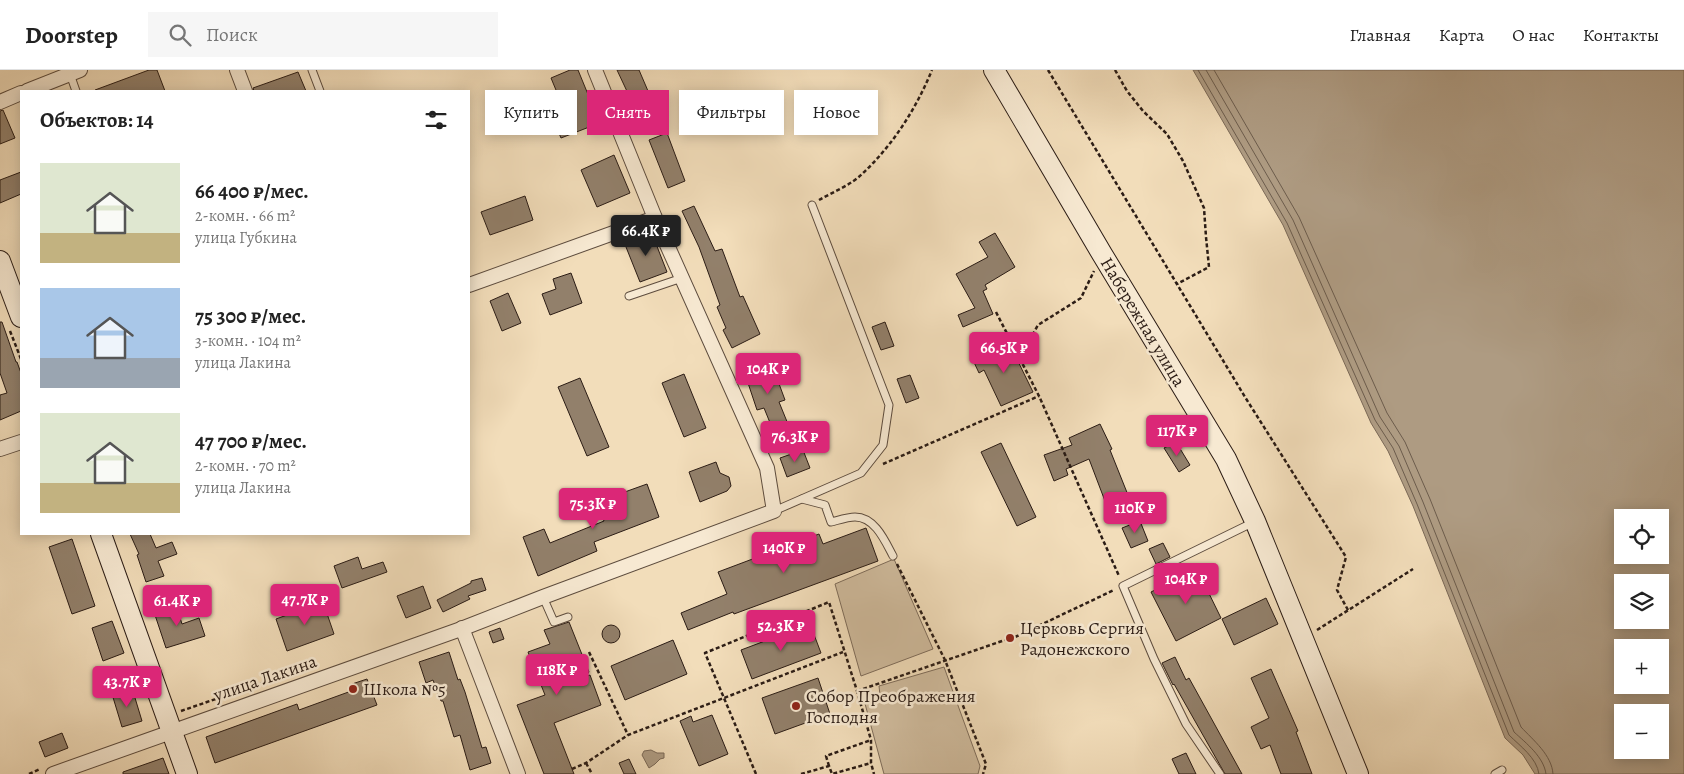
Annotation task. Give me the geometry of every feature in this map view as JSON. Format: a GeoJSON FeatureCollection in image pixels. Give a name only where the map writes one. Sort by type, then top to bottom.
{"type":"FeatureCollection","features":[{"type":"Feature","properties":{"kind":"street"},"geometry":{"type":"LineString","coordinates":[[237,70],[245,90]]}},
{"type":"Feature","properties":{"kind":"street"},"geometry":{"type":"LineString","coordinates":[[595,70],[656,218],[767,468],[774,511]]}},
{"type":"Feature","properties":{"kind":"street","name":"Набережная улица"},"geometry":{"type":"LineString","coordinates":[[994,70],[1226,459],[1255,521],[1358,774]]}},
{"type":"Feature","properties":{"kind":"street"},"geometry":{"type":"LineString","coordinates":[[30,90],[75,72]]}},
{"type":"Feature","properties":{"kind":"street"},"geometry":{"type":"LineString","coordinates":[[0,102],[20,94]]}},
{"type":"Feature","properties":{"kind":"street"},"geometry":{"type":"LineString","coordinates":[[470,285],[656,218]]}},
{"type":"Feature","properties":{"kind":"street"},"geometry":{"type":"LineString","coordinates":[[0,261],[20,314]]}},
{"type":"Feature","properties":{"kind":"street"},"geometry":{"type":"LineString","coordinates":[[0,449],[20,442]]}},
{"type":"Feature","properties":{"kind":"street","name":"улица Лакина"},"geometry":{"type":"LineString","coordinates":[[53,774],[462,628],[774,511]]}},
{"type":"Feature","properties":{"kind":"street"},"geometry":{"type":"LineString","coordinates":[[101,535],[187,774]]}},
{"type":"Feature","properties":{"kind":"street"},"geometry":{"type":"LineString","coordinates":[[462,628],[518,774]]}},
{"type":"Feature","properties":{"kind":"lane"},"geometry":{"type":"LineString","coordinates":[[312,70],[320,90]]}},
{"type":"Feature","properties":{"kind":"lane"},"geometry":{"type":"LineString","coordinates":[[75,72],[76,90]]}},
{"type":"Feature","properties":{"kind":"lane"},"geometry":{"type":"LineString","coordinates":[[774,511],[860,474],[883,445],[889,405],[812,205]]}},
{"type":"Feature","properties":{"kind":"lane"},"geometry":{"type":"LineString","coordinates":[[629,296],[682,278]]}},
{"type":"Feature","properties":{"kind":"lane"},"geometry":{"type":"LineString","coordinates":[[801,499],[825,505],[831,522],[856,517],[868,520],[880,534],[893,556]]}},
{"type":"Feature","properties":{"kind":"lane"},"geometry":{"type":"LineString","coordinates":[[1220,774],[1186,724],[1154,659],[1123,586],[1255,521]]}},
{"type":"Feature","properties":{"kind":"lane"},"geometry":{"type":"LineString","coordinates":[[543,597],[554,622],[568,616]]}},
{"type":"Feature","properties":{"kind":"path"},"geometry":{"type":"LineString","coordinates":[[812,205],[861,176],[908,120],[932,70]]}},
{"type":"Feature","properties":{"kind":"path"},"geometry":{"type":"LineString","coordinates":[[1048,70],[1245,397],[1346,557],[1338,590],[1348,610]]}},
{"type":"Feature","properties":{"kind":"path"},"geometry":{"type":"LineString","coordinates":[[1115,70],[1127,91],[1143,112],[1167,134],[1183,161],[1204,208],[1209,267],[1177,284]]}},
{"type":"Feature","properties":{"kind":"path"},"geometry":{"type":"LineString","coordinates":[[1020,358],[1038,325],[1081,298],[1102,254]]}},
{"type":"Feature","properties":{"kind":"path"},"geometry":{"type":"LineString","coordinates":[[996,312],[1040,396],[1123,586],[1015,636]]}},
{"type":"Feature","properties":{"kind":"path"},"geometry":{"type":"LineString","coordinates":[[860,474],[1040,396]]}},
{"type":"Feature","properties":{"kind":"path"},"geometry":{"type":"LineString","coordinates":[[893,556],[945,660],[986,764],[983,774]]}},
{"type":"Feature","properties":{"kind":"path"},"geometry":{"type":"LineString","coordinates":[[1303,639],[1413,569]]}},
{"type":"Feature","properties":{"kind":"path"},"geometry":{"type":"LineString","coordinates":[[756,774],[705,653],[828,602],[871,740],[871,763],[874,774]]}},
{"type":"Feature","properties":{"kind":"path"},"geometry":{"type":"LineString","coordinates":[[857,691],[1005,640]]}},
{"type":"Feature","properties":{"kind":"path"},"geometry":{"type":"LineString","coordinates":[[572,768],[586,763],[628,735],[843,651]]}},
{"type":"Feature","properties":{"kind":"path"},"geometry":{"type":"LineString","coordinates":[[589,652],[628,735]]}},
{"type":"Feature","properties":{"kind":"path"},"geometry":{"type":"LineString","coordinates":[[871,740],[826,756],[832,774],[871,763]]}},
{"type":"Feature","properties":{"kind":"path"},"geometry":{"type":"LineString","coordinates":[[586,763],[592,774]]}},
{"type":"Feature","properties":{"kind":"path"},"geometry":{"type":"LineString","coordinates":[[802,774],[829,766]]}},
{"type":"Feature","properties":{"kind":"shaded area"},"geometry":{"type":"Polygon","coordinates":[[[894,559],[933,649],[861,676],[835,584],[894,559]]]}},
{"type":"Feature","properties":{"kind":"shaded area"},"geometry":{"type":"Polygon","coordinates":[[[944,667],[980,766],[978,774],[884,774],[864,700],[880,695],[879,686],[944,667]]]}},
{"type":"Feature","properties":{"kind":"water"},"geometry":{"type":"Polygon","coordinates":[[[1193,70],[1684,70],[1684,774],[1535,774],[1523,755],[1505,738],[1413,506],[1388,451],[1371,423],[1283,225],[1193,70]]]}},
{"type":"Feature","properties":{"kind":"water"},"geometry":{"type":"Polygon","coordinates":[[[651,750],[657,753],[664,753],[664,758],[649,768],[642,755],[644,751],[651,750]]]}},
{"type":"Feature","properties":{"kind":"building"},"geometry":{"type":"Polygon","coordinates":[[[149,70],[157,70],[165,90],[95,90],[149,70]]]}},
{"type":"Feature","properties":{"kind":"building"},"geometry":{"type":"Polygon","coordinates":[[[570,70],[578,70],[587,92],[587,128],[577,132],[577,90],[556,90],[551,78],[570,70]]]}},
{"type":"Feature","properties":{"kind":"building"},"geometry":{"type":"Polygon","coordinates":[[[617,70],[639,70],[648,90],[626,90],[617,70]]]}},
{"type":"Feature","properties":{"kind":"building"},"geometry":{"type":"Polygon","coordinates":[[[298,72],[306,90],[254,90],[253,88],[298,72]]]}},
{"type":"Feature","properties":{"kind":"building"},"geometry":{"type":"Polygon","coordinates":[[[3,110],[15,138],[0,144],[0,111],[3,110]]]}},
{"type":"Feature","properties":{"kind":"building"},"geometry":{"type":"Polygon","coordinates":[[[662,135],[668,135],[685,181],[668,188],[649,140],[662,135]]]}},
{"type":"Feature","properties":{"kind":"building"},"geometry":{"type":"Polygon","coordinates":[[[614,155],[630,193],[597,207],[581,170],[614,155]]]}},
{"type":"Feature","properties":{"kind":"building"},"geometry":{"type":"Polygon","coordinates":[[[20,172],[20,194],[0,203],[0,180],[20,172]]]}},
{"type":"Feature","properties":{"kind":"building"},"geometry":{"type":"Polygon","coordinates":[[[525,196],[533,220],[490,235],[481,212],[525,196]]]}},
{"type":"Feature","properties":{"kind":"building"},"geometry":{"type":"Polygon","coordinates":[[[694,206],[715,251],[722,249],[740,297],[743,296],[760,334],[732,348],[723,330],[726,328],[717,307],[720,305],[699,247],[682,211],[694,206]]]}},
{"type":"Feature","properties":{"kind":"building"},"geometry":{"type":"Polygon","coordinates":[[[651,231],[667,272],[640,282],[624,242],[651,231]]]}},
{"type":"Feature","properties":{"kind":"building"},"geometry":{"type":"Polygon","coordinates":[[[995,233],[1015,267],[985,285],[987,289],[983,291],[993,314],[963,327],[958,315],[975,308],[956,274],[988,257],[979,242],[995,233]]]}},
{"type":"Feature","properties":{"kind":"building"},"geometry":{"type":"Polygon","coordinates":[[[571,273],[582,303],[550,315],[542,294],[556,289],[553,279],[571,273]]]}},
{"type":"Feature","properties":{"kind":"building"},"geometry":{"type":"Polygon","coordinates":[[[508,293],[521,323],[502,331],[490,301],[508,293]]]}},
{"type":"Feature","properties":{"kind":"building"},"geometry":{"type":"Polygon","coordinates":[[[0,322],[2,322],[20,370],[20,411],[0,420],[0,395],[7,393],[0,373],[0,322]]]}},
{"type":"Feature","properties":{"kind":"building"},"geometry":{"type":"Polygon","coordinates":[[[885,322],[894,346],[881,350],[872,327],[885,322]]]}},
{"type":"Feature","properties":{"kind":"building"},"geometry":{"type":"Polygon","coordinates":[[[1009,343],[1033,392],[1001,406],[984,370],[979,373],[972,358],[990,350],[991,352],[1009,343]]]}},
{"type":"Feature","properties":{"kind":"building"},"geometry":{"type":"Polygon","coordinates":[[[771,362],[785,400],[779,402],[790,429],[775,435],[764,408],[757,410],[744,371],[771,362]]]}},
{"type":"Feature","properties":{"kind":"building"},"geometry":{"type":"Polygon","coordinates":[[[684,374],[706,428],[684,437],[662,383],[684,374]]]}},
{"type":"Feature","properties":{"kind":"building"},"geometry":{"type":"Polygon","coordinates":[[[910,375],[919,398],[906,403],[897,379],[910,375]]]}},
{"type":"Feature","properties":{"kind":"building"},"geometry":{"type":"Polygon","coordinates":[[[580,378],[609,447],[587,456],[558,387],[580,378]]]}},
{"type":"Feature","properties":{"kind":"building"},"geometry":{"type":"Polygon","coordinates":[[[1100,424],[1112,449],[1110,450],[1130,500],[1108,509],[1089,459],[1066,469],[1068,475],[1054,481],[1044,455],[1072,445],[1069,438],[1100,424]]]}},
{"type":"Feature","properties":{"kind":"building"},"geometry":{"type":"Polygon","coordinates":[[[1176,442],[1190,465],[1179,472],[1164,448],[1176,442]]]}},
{"type":"Feature","properties":{"kind":"building"},"geometry":{"type":"Polygon","coordinates":[[[1001,443],[1036,517],[1017,526],[981,452],[1001,443]]]}},
{"type":"Feature","properties":{"kind":"building"},"geometry":{"type":"Polygon","coordinates":[[[803,450],[810,468],[787,477],[780,458],[803,450]]]}},
{"type":"Feature","properties":{"kind":"building"},"geometry":{"type":"Polygon","coordinates":[[[716,462],[720,473],[729,477],[731,486],[727,491],[700,502],[689,472],[716,462]]]}},
{"type":"Feature","properties":{"kind":"building"},"geometry":{"type":"Polygon","coordinates":[[[647,484],[659,517],[594,542],[597,551],[538,576],[523,537],[544,529],[550,543],[604,521],[597,502],[647,484]]]}},
{"type":"Feature","properties":{"kind":"building"},"geometry":{"type":"Polygon","coordinates":[[[1140,521],[1148,541],[1131,548],[1122,528],[1140,521]]]}},
{"type":"Feature","properties":{"kind":"building"},"geometry":{"type":"Polygon","coordinates":[[[866,528],[878,561],[734,614],[733,612],[688,630],[681,613],[727,594],[718,572],[819,534],[823,544],[866,528]]]}},
{"type":"Feature","properties":{"kind":"building"},"geometry":{"type":"Polygon","coordinates":[[[130,535],[150,535],[156,548],[172,542],[177,554],[158,561],[164,576],[146,582],[137,555],[139,554],[130,535]]]}},
{"type":"Feature","properties":{"kind":"building"},"geometry":{"type":"Polygon","coordinates":[[[72,539],[95,606],[72,614],[49,547],[72,539]]]}},
{"type":"Feature","properties":{"kind":"building"},"geometry":{"type":"Polygon","coordinates":[[[1163,543],[1170,557],[1156,564],[1149,549],[1163,543]]]}},
{"type":"Feature","properties":{"kind":"building"},"geometry":{"type":"Polygon","coordinates":[[[358,557],[362,569],[383,562],[387,572],[342,588],[334,566],[358,557]]]}},
{"type":"Feature","properties":{"kind":"building"},"geometry":{"type":"Polygon","coordinates":[[[1197,569],[1221,618],[1176,641],[1151,592],[1197,569]]]}},
{"type":"Feature","properties":{"kind":"building"},"geometry":{"type":"Polygon","coordinates":[[[482,578],[486,590],[468,596],[470,599],[443,612],[437,600],[471,583],[471,581],[482,578]]]}},
{"type":"Feature","properties":{"kind":"building"},"geometry":{"type":"Polygon","coordinates":[[[423,586],[431,608],[406,618],[397,596],[423,586]]]}},
{"type":"Feature","properties":{"kind":"building"},"geometry":{"type":"Polygon","coordinates":[[[1266,598],[1278,624],[1234,645],[1222,619],[1266,598]]]}},
{"type":"Feature","properties":{"kind":"building"},"geometry":{"type":"Polygon","coordinates":[[[323,602],[334,634],[287,651],[276,619],[323,602]]]}},
{"type":"Feature","properties":{"kind":"building"},"geometry":{"type":"Polygon","coordinates":[[[176,605],[182,624],[199,618],[205,636],[166,648],[154,612],[176,605]]]}},
{"type":"Feature","properties":{"kind":"building"},"geometry":{"type":"Polygon","coordinates":[[[112,621],[124,653],[103,661],[92,628],[112,621]]]}},
{"type":"Feature","properties":{"kind":"building"},"geometry":{"type":"Polygon","coordinates":[[[569,622],[589,672],[585,677],[590,675],[601,705],[554,723],[574,774],[544,774],[517,705],[545,695],[528,652],[550,644],[544,630],[569,622]]]}},
{"type":"Feature","properties":{"kind":"building"},"geometry":{"type":"Polygon","coordinates":[[[810,624],[821,653],[752,679],[741,650],[810,624]]]}},
{"type":"Feature","properties":{"kind":"building"},"geometry":{"type":"Polygon","coordinates":[[[611,625],[619,630],[620,634],[615,642],[611,643],[603,638],[602,634],[607,626],[611,625]]]}},
{"type":"Feature","properties":{"kind":"building"},"geometry":{"type":"Polygon","coordinates":[[[500,628],[504,639],[493,643],[489,632],[500,628]]]}},
{"type":"Feature","properties":{"kind":"building"},"geometry":{"type":"Polygon","coordinates":[[[673,640],[687,674],[625,700],[611,666],[673,640]]]}},
{"type":"Feature","properties":{"kind":"building"},"geometry":{"type":"Polygon","coordinates":[[[449,652],[458,680],[460,679],[465,692],[482,748],[486,747],[491,763],[470,770],[460,735],[454,737],[443,701],[441,701],[433,680],[426,683],[419,662],[449,652]]]}},
{"type":"Feature","properties":{"kind":"building"},"geometry":{"type":"Polygon","coordinates":[[[1175,657],[1186,680],[1189,678],[1242,774],[1225,774],[1173,685],[1162,663],[1175,657]]]}},
{"type":"Feature","properties":{"kind":"building"},"geometry":{"type":"Polygon","coordinates":[[[1271,669],[1298,731],[1296,732],[1312,774],[1281,774],[1270,745],[1261,749],[1251,727],[1269,718],[1251,678],[1271,669]]]}},
{"type":"Feature","properties":{"kind":"building","name":"Собор Преображения Господня"},"geometry":{"type":"Polygon","coordinates":[[[818,678],[830,714],[775,734],[762,698],[818,678]]]}},
{"type":"Feature","properties":{"kind":"building"},"geometry":{"type":"Polygon","coordinates":[[[367,679],[377,705],[215,763],[206,737],[297,704],[299,710],[354,690],[352,684],[367,679]]]}},
{"type":"Feature","properties":{"kind":"building"},"geometry":{"type":"Polygon","coordinates":[[[132,688],[142,721],[122,727],[112,694],[132,688]]]}},
{"type":"Feature","properties":{"kind":"building"},"geometry":{"type":"Polygon","coordinates":[[[712,715],[728,754],[699,766],[680,721],[691,716],[693,722],[712,715]]]}},
{"type":"Feature","properties":{"kind":"building"},"geometry":{"type":"Polygon","coordinates":[[[62,733],[68,748],[45,757],[39,742],[62,733]]]}},
{"type":"Feature","properties":{"kind":"building"},"geometry":{"type":"Polygon","coordinates":[[[1186,753],[1196,774],[1179,774],[1172,759],[1186,753]]]}},
{"type":"Feature","properties":{"kind":"building"},"geometry":{"type":"Polygon","coordinates":[[[163,758],[169,774],[123,774],[123,772],[163,758]]]}},
{"type":"Feature","properties":{"kind":"building"},"geometry":{"type":"Polygon","coordinates":[[[629,759],[636,774],[624,774],[619,763],[629,759]]]}},
{"type":"Feature","properties":{"kind":"place","name":"Церковь Сергия Радонежского"},"geometry":{"type":"Point","coordinates":[1010,638]}},
{"type":"Feature","properties":{"kind":"place","name":"Школа №5"},"geometry":{"type":"Point","coordinates":[353,689]}},
{"type":"Feature","properties":{"kind":"place","name":"Собор Преображения Господня"},"geometry":{"type":"Point","coordinates":[796,706]}}]}
